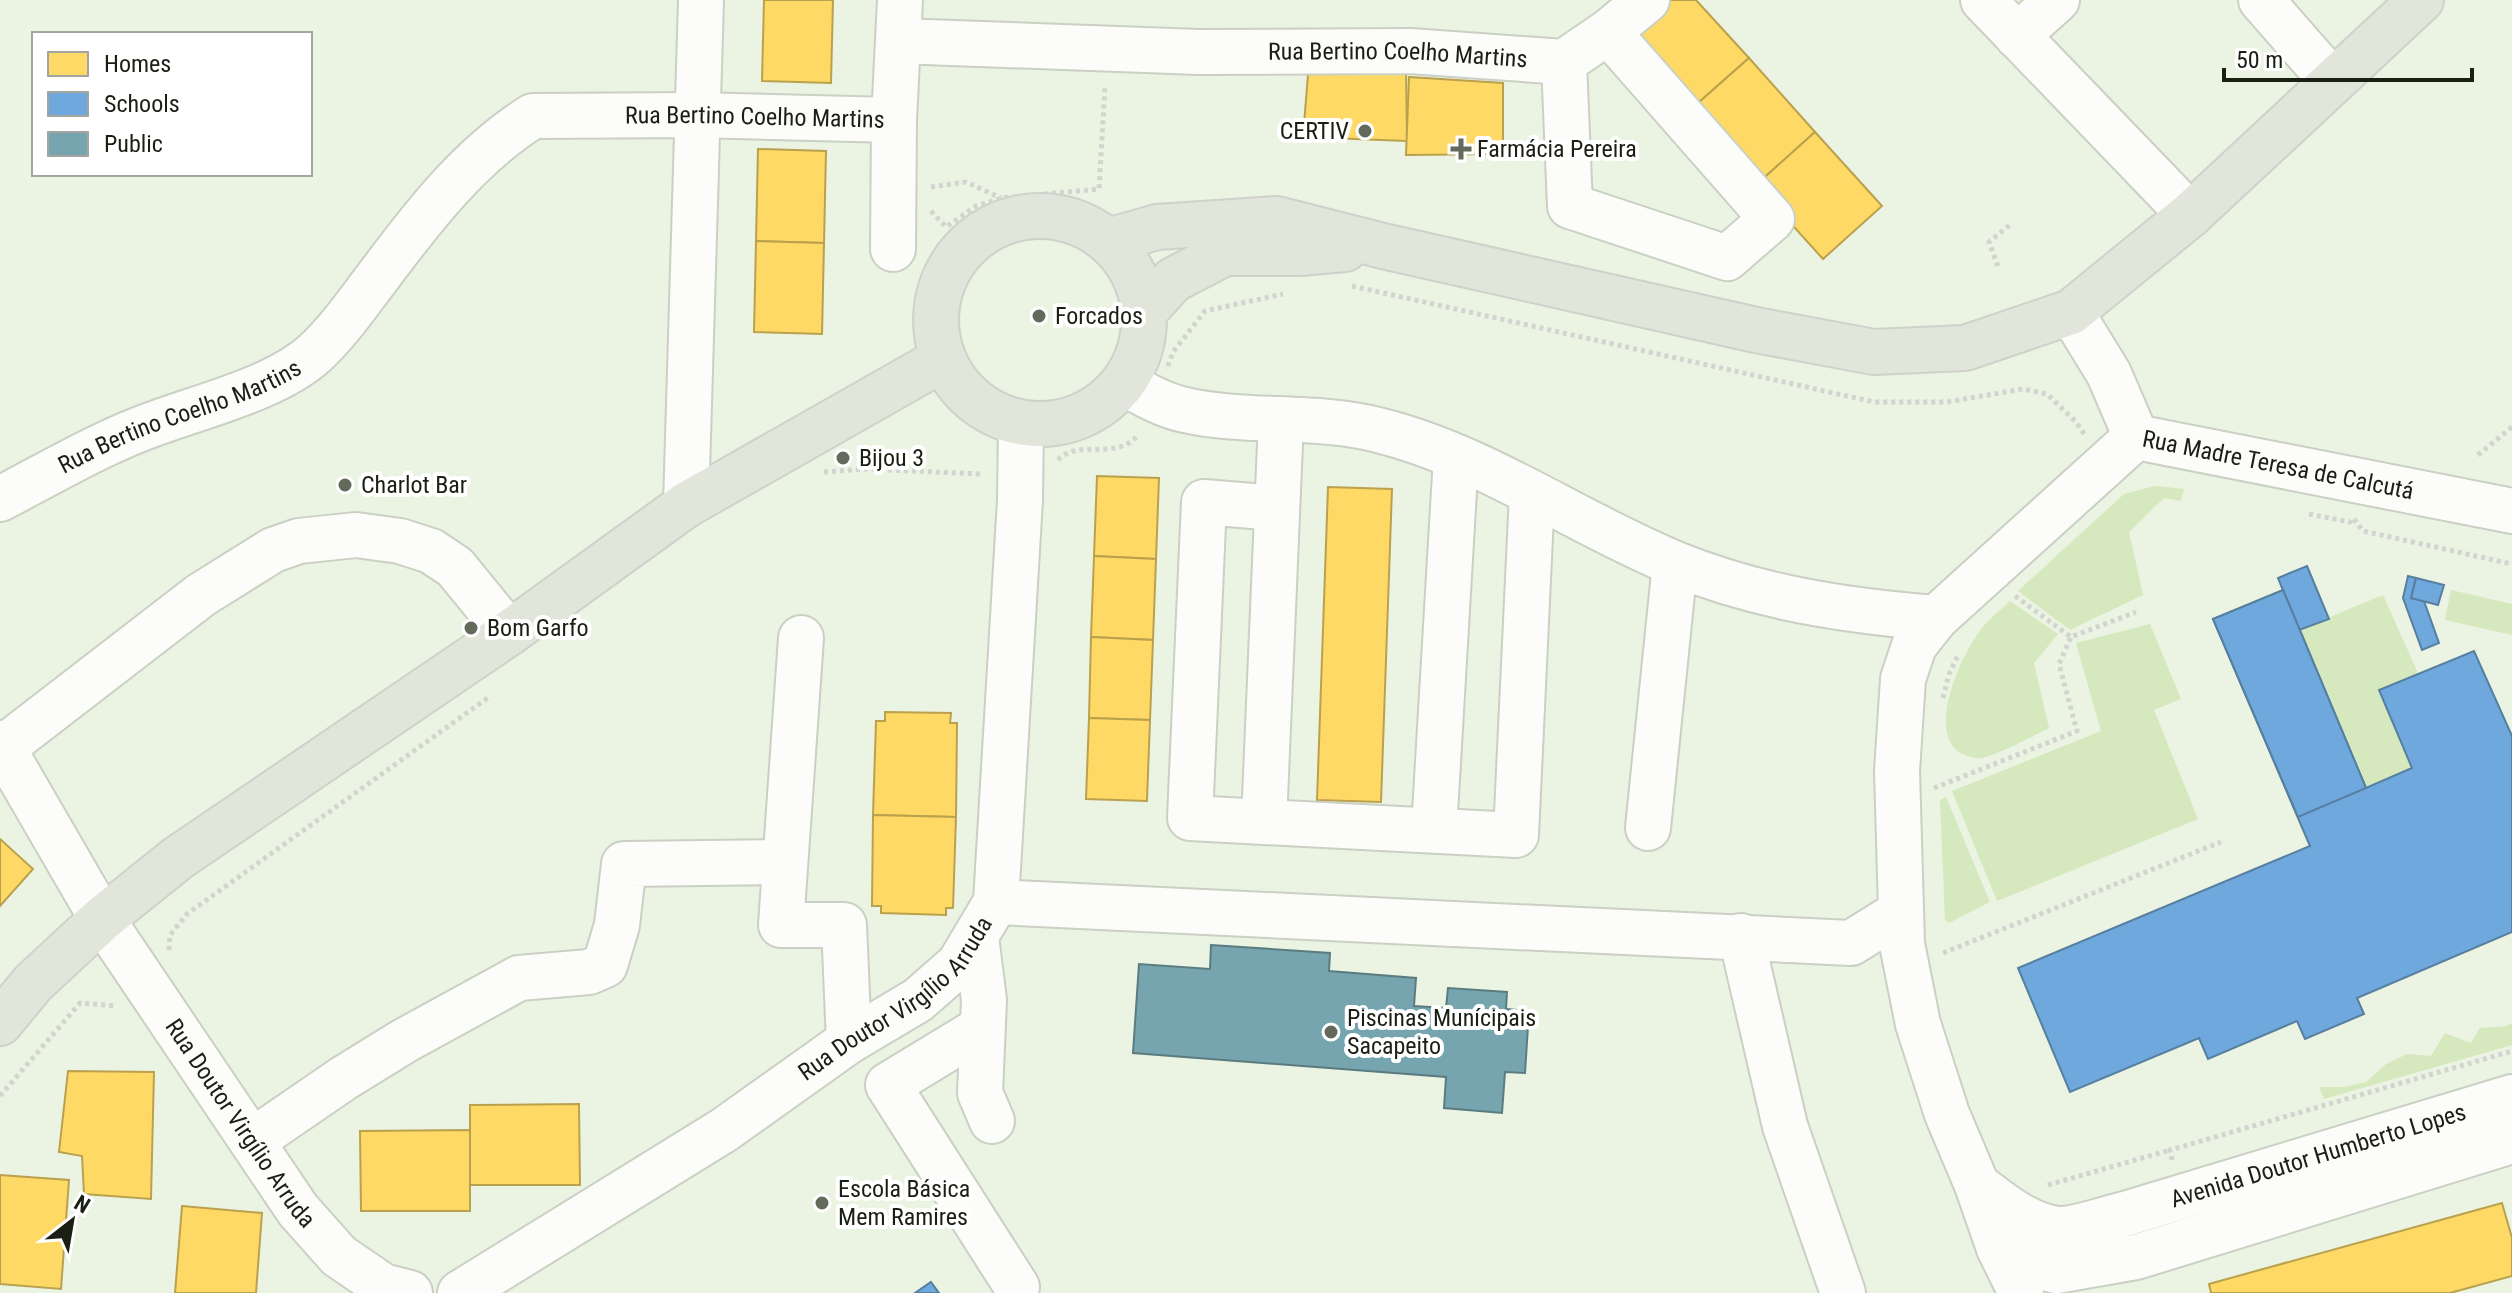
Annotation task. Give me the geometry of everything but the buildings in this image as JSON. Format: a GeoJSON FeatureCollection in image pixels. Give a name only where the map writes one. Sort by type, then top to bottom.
{"type":"FeatureCollection","features":[{"type":"Feature","properties":{"kind":"main road"},"geometry":{"type":"LineString","coordinates":[[1108,241],[1157,227],[1277,219],[1756,330],[1874,352],[1965,348],[2071,312],[2190,215],[2421,0]]}},
{"type":"Feature","properties":{"kind":"main road"},"geometry":{"type":"LineString","coordinates":[[1044,216],[1079,223],[1108,241],[1134,273],[1144,312],[1139,392],[1060,423],[1021,423],[989,411],[961,389],[943,359],[935,326],[939,291],[954,260],[979,235],[1010,220],[1044,216]]}},
{"type":"Feature","properties":{"kind":"main road"},"geometry":{"type":"LineString","coordinates":[[1144,312],[1173,280],[1225,253],[1300,253],[1383,246]]}},
{"type":"Feature","properties":{"kind":"main road"},"geometry":{"type":"LineString","coordinates":[[0,1023],[33,983],[102,919],[178,858],[509,633],[686,505],[943,359]]}},
{"type":"Feature","properties":{"kind":"street"},"geometry":{"type":"LineString","coordinates":[[686,505],[701,0]]}},
{"type":"Feature","properties":{"kind":"street","name":"Rua Bertino Coelho Martins"},"geometry":{"type":"LineString","coordinates":[[0,499],[83,455],[158,422],[248,390],[313,356],[338,330],[419,224],[462,175],[513,129],[533,116],[697,115],[894,120],[899,21],[1107,49],[1410,51],[1564,62],[1647,0]]}},
{"type":"Feature","properties":{"kind":"street"},"geometry":{"type":"LineString","coordinates":[[1983,0],[2190,215]]}},
{"type":"Feature","properties":{"kind":"street"},"geometry":{"type":"LineString","coordinates":[[2017,36],[2057,0]]}},
{"type":"Feature","properties":{"kind":"street"},"geometry":{"type":"LineString","coordinates":[[2261,0],[2332,81]]}},
{"type":"Feature","properties":{"kind":"street"},"geometry":{"type":"LineString","coordinates":[[1564,62],[1570,206],[1727,258],[1772,219],[1608,32]]}},
{"type":"Feature","properties":{"kind":"street"},"geometry":{"type":"LineString","coordinates":[[893,249],[894,120]]}},
{"type":"Feature","properties":{"kind":"street","name":"Rua Madre Teresa de Calcutá"},"geometry":{"type":"LineString","coordinates":[[2071,312],[2109,374],[2121,451],[2386,487],[2512,511]]}},
{"type":"Feature","properties":{"kind":"street"},"geometry":{"type":"LineString","coordinates":[[1139,392],[1186,410],[1337,423],[1377,430],[1456,457],[1675,564],[1816,605],[1950,632]]}},
{"type":"Feature","properties":{"kind":"street"},"geometry":{"type":"LineString","coordinates":[[1264,822],[1281,420]]}},
{"type":"Feature","properties":{"kind":"street","name":"Rua Doutor Virgílio Arruda"},"geometry":{"type":"LineString","coordinates":[[460,1293],[724,1130],[849,1041],[918,1000],[959,964],[986,919],[1021,476],[1021,423]]}},
{"type":"Feature","properties":{"kind":"street"},"geometry":{"type":"LineString","coordinates":[[2021,1293],[1999,1248],[1947,1114],[1918,1024],[1902,944],[1897,771],[1903,679],[1914,646],[1950,632],[2121,451]]}},
{"type":"Feature","properties":{"kind":"street"},"geometry":{"type":"LineString","coordinates":[[1434,830],[1456,457]]}},
{"type":"Feature","properties":{"kind":"street"},"geometry":{"type":"LineString","coordinates":[[1277,508],[1204,502],[1190,818],[1516,835],[1532,494]]}},
{"type":"Feature","properties":{"kind":"street"},"geometry":{"type":"LineString","coordinates":[[1,747],[201,595],[273,550],[299,541],[356,535],[400,541],[431,551],[455,567],[509,633]]}},
{"type":"Feature","properties":{"kind":"street"},"geometry":{"type":"LineString","coordinates":[[1648,828],[1675,564]]}},
{"type":"Feature","properties":{"kind":"street"},"geometry":{"type":"LineString","coordinates":[[801,638],[781,925],[844,925],[849,1041]]}},
{"type":"Feature","properties":{"kind":"street","name":"Rua Doutor Virgílio Arruda"},"geometry":{"type":"LineString","coordinates":[[1,747],[102,919],[298,1210],[339,1256],[383,1286],[410,1293]]}},
{"type":"Feature","properties":{"kind":"street"},"geometry":{"type":"LineString","coordinates":[[252,1141],[392,1048],[519,978],[589,972],[605,965],[617,925],[624,864],[784,862]]}},
{"type":"Feature","properties":{"kind":"street"},"geometry":{"type":"LineString","coordinates":[[992,1121],[980,1093],[986,919],[1741,936],[1851,943],[1901,912]]}},
{"type":"Feature","properties":{"kind":"street"},"geometry":{"type":"LineString","coordinates":[[1741,936],[1785,1126],[1843,1293]]}},
{"type":"Feature","properties":{"kind":"street"},"geometry":{"type":"LineString","coordinates":[[982,1028],[888,1085],[1017,1287]]}},
{"type":"Feature","properties":{"kind":"street","name":"Avenida Doutor Humberto Lopes"},"geometry":{"type":"LineString","coordinates":[[1977,1185],[2013,1212],[2032,1222],[2060,1229],[2125,1214],[2512,1097]]}},
{"type":"Feature","properties":{"kind":"street"},"geometry":{"type":"LineString","coordinates":[[1999,1248],[2025,1263],[2056,1271],[2141,1275],[2512,1141]]}},
{"type":"Feature","properties":{"kind":"street"},"geometry":{"type":"LineString","coordinates":[[2125,1214],[2141,1275]]}},
{"type":"Feature","properties":{"kind":"path"},"geometry":{"type":"LineString","coordinates":[[946,227],[976,206],[1002,198],[1099,189],[1107,49]]}},
{"type":"Feature","properties":{"kind":"path"},"geometry":{"type":"LineString","coordinates":[[893,186],[938,187],[966,182],[1002,198]]}},
{"type":"Feature","properties":{"kind":"path"},"geometry":{"type":"LineString","coordinates":[[1998,266],[1989,242],[2011,224]]}},
{"type":"Feature","properties":{"kind":"path"},"geometry":{"type":"LineString","coordinates":[[1347,285],[1874,402],[1947,402],[2023,389],[2047,394],[2075,421],[2121,451]]}},
{"type":"Feature","properties":{"kind":"path"},"geometry":{"type":"LineString","coordinates":[[820,473],[865,469],[1037,477],[1066,452],[1123,448],[1138,436],[1139,392],[1205,311],[1284,293]]}},
{"type":"Feature","properties":{"kind":"path"},"geometry":{"type":"LineString","coordinates":[[2478,455],[2512,427]]}},
{"type":"Feature","properties":{"kind":"path"},"geometry":{"type":"LineString","coordinates":[[2306,513],[2350,522],[2386,487]]}},
{"type":"Feature","properties":{"kind":"path"},"geometry":{"type":"LineString","coordinates":[[2008,591],[2071,637]]}},
{"type":"Feature","properties":{"kind":"path"},"geometry":{"type":"LineString","coordinates":[[1934,788],[2077,731],[2059,664],[2071,637],[2136,612]]}},
{"type":"Feature","properties":{"kind":"path"},"geometry":{"type":"LineString","coordinates":[[1941,704],[1949,674],[1950,632]]}},
{"type":"Feature","properties":{"kind":"path"},"geometry":{"type":"LineString","coordinates":[[0,1096],[80,1003],[122,1006],[174,969],[169,960],[170,935],[187,914],[493,694]]}},
{"type":"Feature","properties":{"kind":"path"},"geometry":{"type":"LineString","coordinates":[[1934,800],[1935,772]]}},
{"type":"Feature","properties":{"kind":"path"},"geometry":{"type":"LineString","coordinates":[[1942,953],[2221,842]]}},
{"type":"Feature","properties":{"kind":"path"},"geometry":{"type":"LineString","coordinates":[[1940,942],[1943,965]]}},
{"type":"Feature","properties":{"kind":"path"},"geometry":{"type":"LineString","coordinates":[[2037,1189],[2512,1051]]}},
{"type":"Feature","properties":{"kind":"path"},"geometry":{"type":"LineString","coordinates":[[2170,1150],[2173,1162]]}},
{"type":"Feature","properties":{"kind":"green space"},"geometry":{"type":"Polygon","coordinates":[[[2155,486],[2184,489],[2181,501],[2164,498],[2129,532],[2143,595],[2070,630],[2018,591],[2124,494],[2155,486]]]}},
{"type":"Feature","properties":{"kind":"green space"},"geometry":{"type":"Polygon","coordinates":[[[2451,590],[2512,604],[2512,635],[2445,620],[2451,590]]]}},
{"type":"Feature","properties":{"kind":"green space"},"geometry":{"type":"Polygon","coordinates":[[[2383,595],[2418,673],[2379,690],[2412,768],[2366,788],[2299,630],[2383,595]]]}},
{"type":"Feature","properties":{"kind":"green space"},"geometry":{"type":"Polygon","coordinates":[[[2010,601],[2058,634],[2034,663],[2049,728],[1995,754],[1974,758],[1952,745],[1946,714],[1950,695],[1972,643],[2010,601]]]}},
{"type":"Feature","properties":{"kind":"green space"},"geometry":{"type":"Polygon","coordinates":[[[2150,624],[2181,699],[2154,710],[2198,819],[1997,901],[1952,791],[2101,731],[2076,643],[2150,624]]]}},
{"type":"Feature","properties":{"kind":"green space"},"geometry":{"type":"Polygon","coordinates":[[[1946,797],[1990,902],[1949,923],[1945,920],[1940,800],[1946,797]]]}},
{"type":"Feature","properties":{"kind":"green space"},"geometry":{"type":"Polygon","coordinates":[[[2512,1023],[2512,1045],[2324,1099],[2319,1087],[2344,1087],[2366,1082],[2386,1064],[2407,1054],[2431,1056],[2445,1033],[2471,1043],[2480,1028],[2512,1023]]]}},
{"type":"Feature","properties":{"kind":"place","name":"CERTIV"},"geometry":{"type":"Point","coordinates":[1365,131]}},
{"type":"Feature","properties":{"kind":"place","name":"Farmácia Pereira"},"geometry":{"type":"Point","coordinates":[1461,149]}},
{"type":"Feature","properties":{"kind":"place","name":"Forcados"},"geometry":{"type":"Point","coordinates":[1039,316]}},
{"type":"Feature","properties":{"kind":"place","name":"Bijou 3"},"geometry":{"type":"Point","coordinates":[843,458]}},
{"type":"Feature","properties":{"kind":"place","name":"Charlot Bar"},"geometry":{"type":"Point","coordinates":[345,485]}},
{"type":"Feature","properties":{"kind":"place","name":"Bom Garfo"},"geometry":{"type":"Point","coordinates":[471,628]}},
{"type":"Feature","properties":{"kind":"place","name":"Piscinas Munícipais Sacapeito"},"geometry":{"type":"Point","coordinates":[1331,1032]}},
{"type":"Feature","properties":{"kind":"place","name":"Escola Básica Mem Ramires"},"geometry":{"type":"Point","coordinates":[822,1203]}}]}
